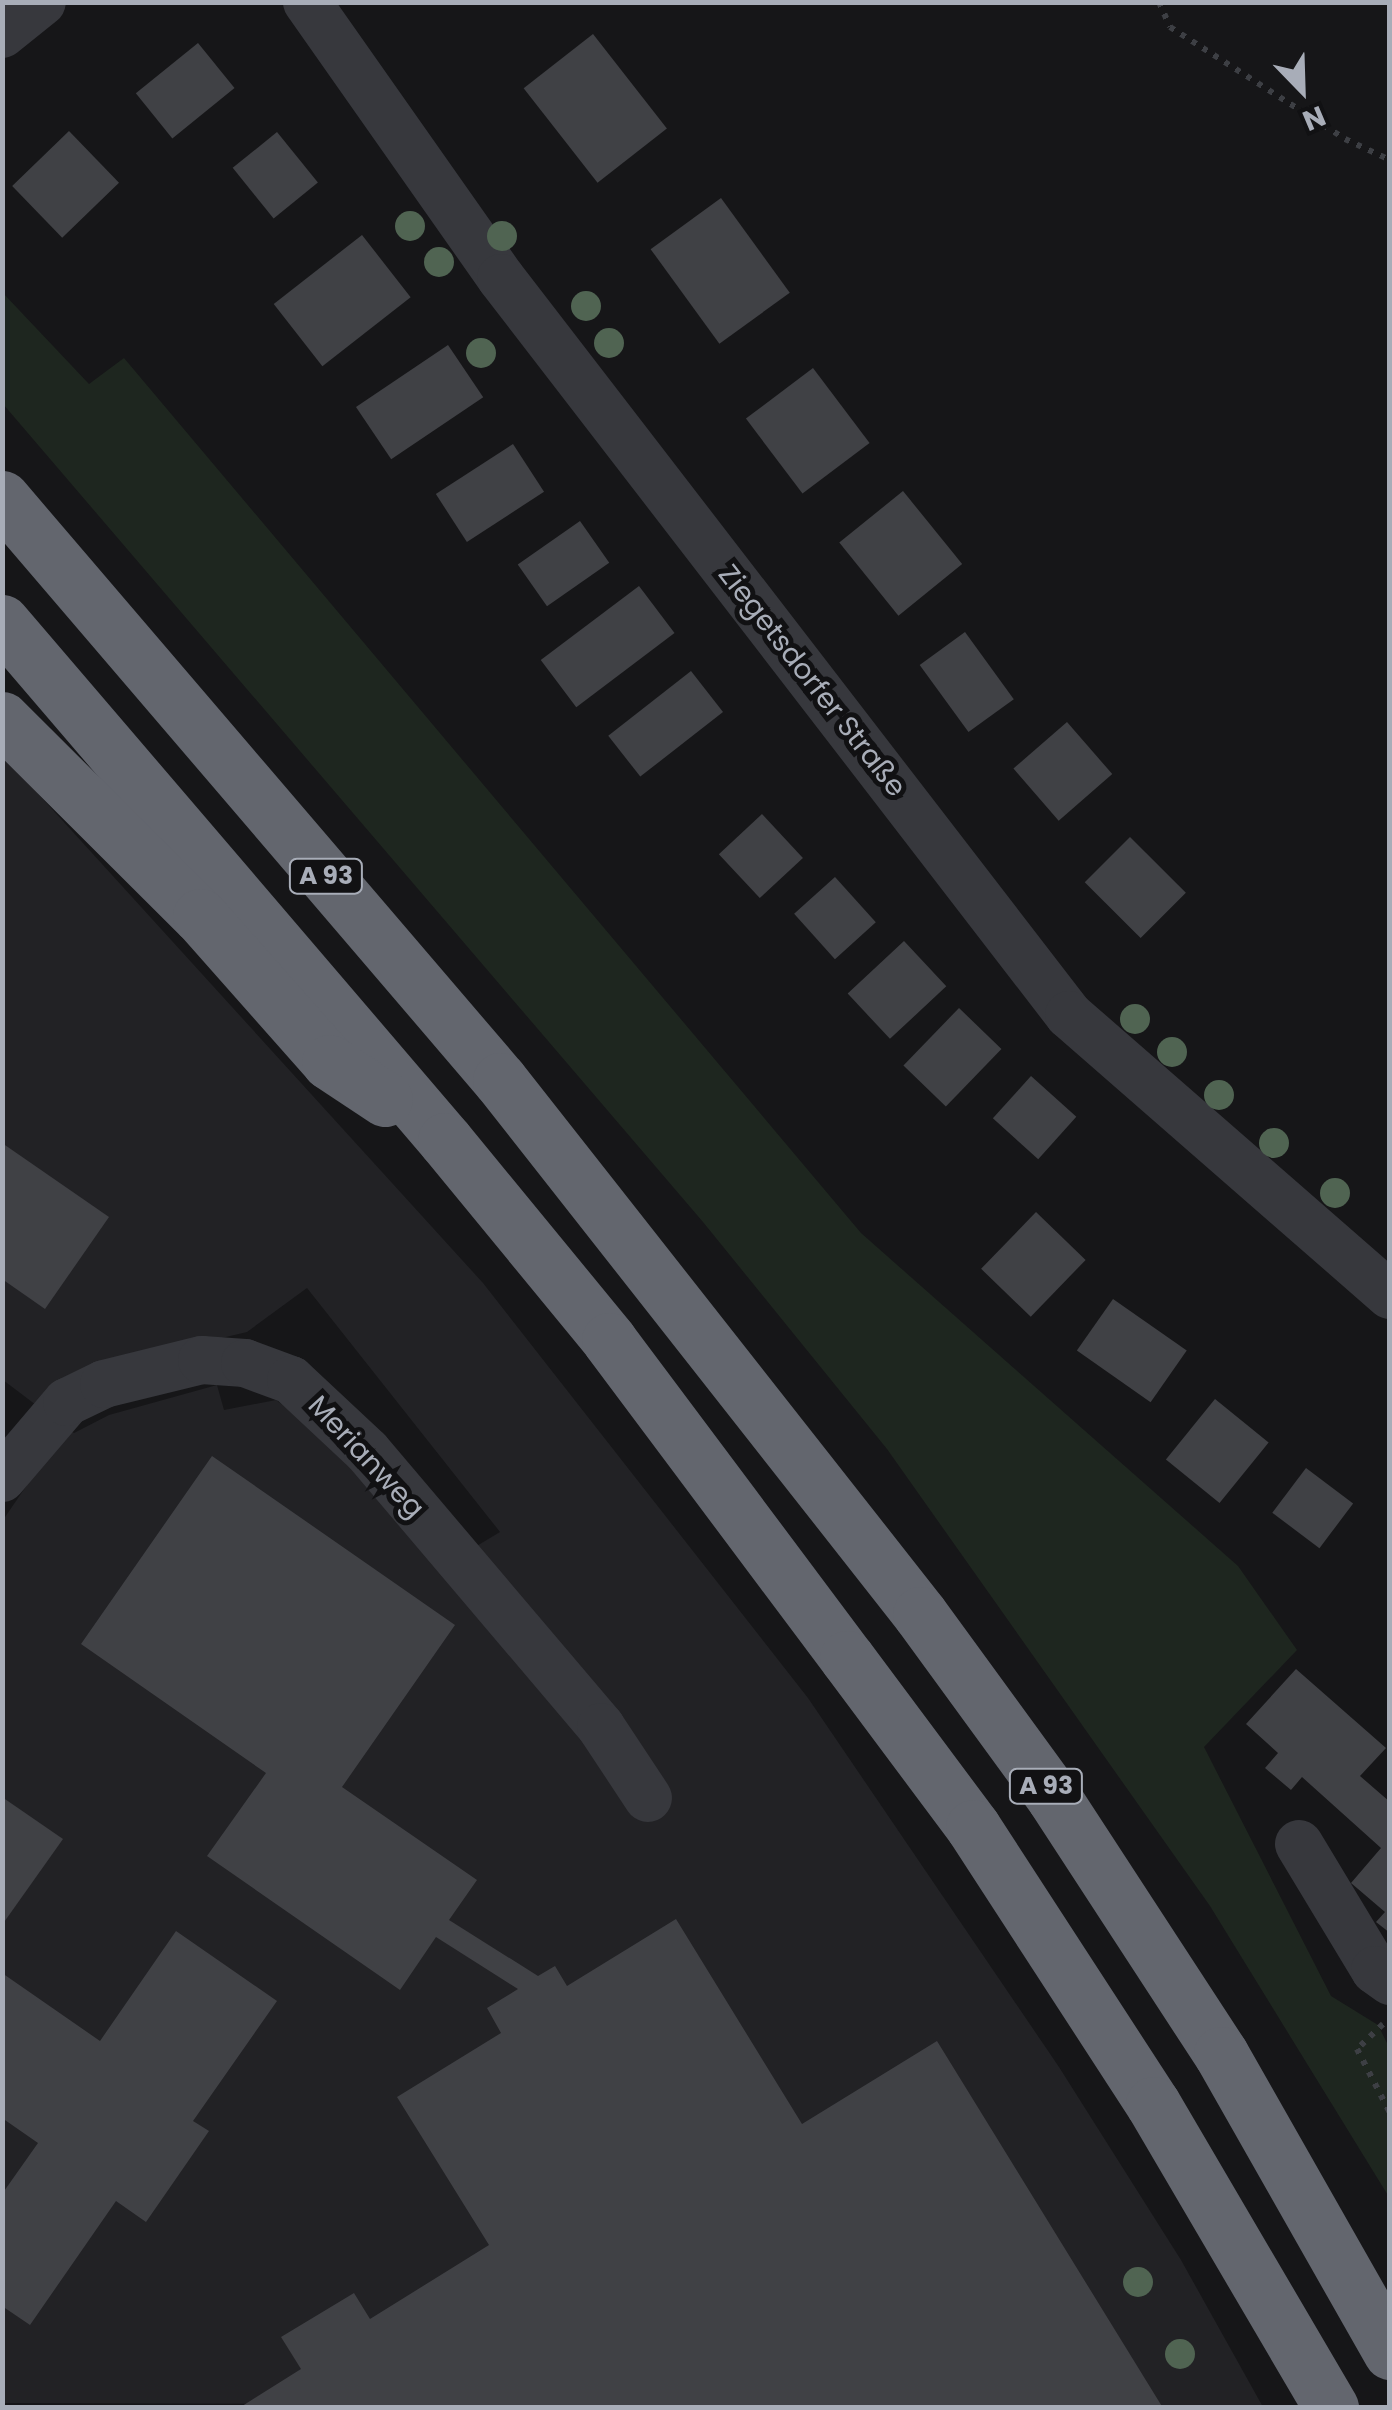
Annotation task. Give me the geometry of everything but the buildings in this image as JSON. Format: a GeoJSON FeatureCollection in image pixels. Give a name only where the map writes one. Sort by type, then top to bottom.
{"type":"FeatureCollection","features":[{"type":"Feature","properties":{"kind":"highway","name":"A 93"},"geometry":{"type":"LineString","coordinates":[[2,498],[500,1080],[920,1614],[1054,1798],[1220,2054],[1390,2352]]}},
{"type":"Feature","properties":{"kind":"highway","name":"A 93"},"geometry":{"type":"LineString","coordinates":[[2,622],[446,1140],[608,1340],[973,1827],[1153,2104],[1330,2408]]}},
{"type":"Feature","properties":{"kind":"highway"},"geometry":{"type":"LineString","coordinates":[[2,718],[200,916],[329,1062],[446,1140]]}},
{"type":"Feature","properties":{"kind":"street"},"geometry":{"type":"LineString","coordinates":[[2,34],[42,2]]}},
{"type":"Feature","properties":{"kind":"street","name":"Ziegetsdorfer Straße"},"geometry":{"type":"LineString","coordinates":[[307,2],[501,278],[1070,1015],[1390,1295]]}},
{"type":"Feature","properties":{"kind":"street","name":"Merianweg"},"geometry":{"type":"LineString","coordinates":[[2,1478],[67,1402],[104,1384],[202,1360],[245,1363],[291,1380],[366,1452],[600,1727],[648,1798]]}},
{"type":"Feature","properties":{"kind":"street"},"geometry":{"type":"LineString","coordinates":[[1300,1844],[1375,1970],[1390,1981]]}},
{"type":"Feature","properties":{"kind":"path"},"geometry":{"type":"LineString","coordinates":[[1159,2],[1170,28],[1345,139],[1390,160]]}},
{"type":"Feature","properties":{"kind":"path"},"geometry":{"type":"LineString","coordinates":[[1390,2022],[1378,2025],[1357,2049],[1390,2112]]}},
{"type":"Feature","properties":{"kind":"shaded area"},"geometry":{"type":"Polygon","coordinates":[[[2,292],[89,384],[124,358],[861,1233],[1238,1566],[1297,1650],[1204,1747],[1331,1996],[1378,2025],[1389,2047],[1389,2197],[1210,1906],[887,1449],[703,1222],[3,404],[2,292]]]}},
{"type":"Feature","properties":{"kind":"shaded area"},"geometry":{"type":"Polygon","coordinates":[[[2,754],[483,1283],[808,1698],[1059,2067],[1181,2260],[1263,2407],[3,2403],[3,1520],[66,1428],[74,1433],[109,1415],[217,1385],[224,1410],[276,1400],[475,1547],[500,1532],[307,1288],[247,1332],[112,1364],[40,1408],[3,1380],[2,754]]]}}]}
